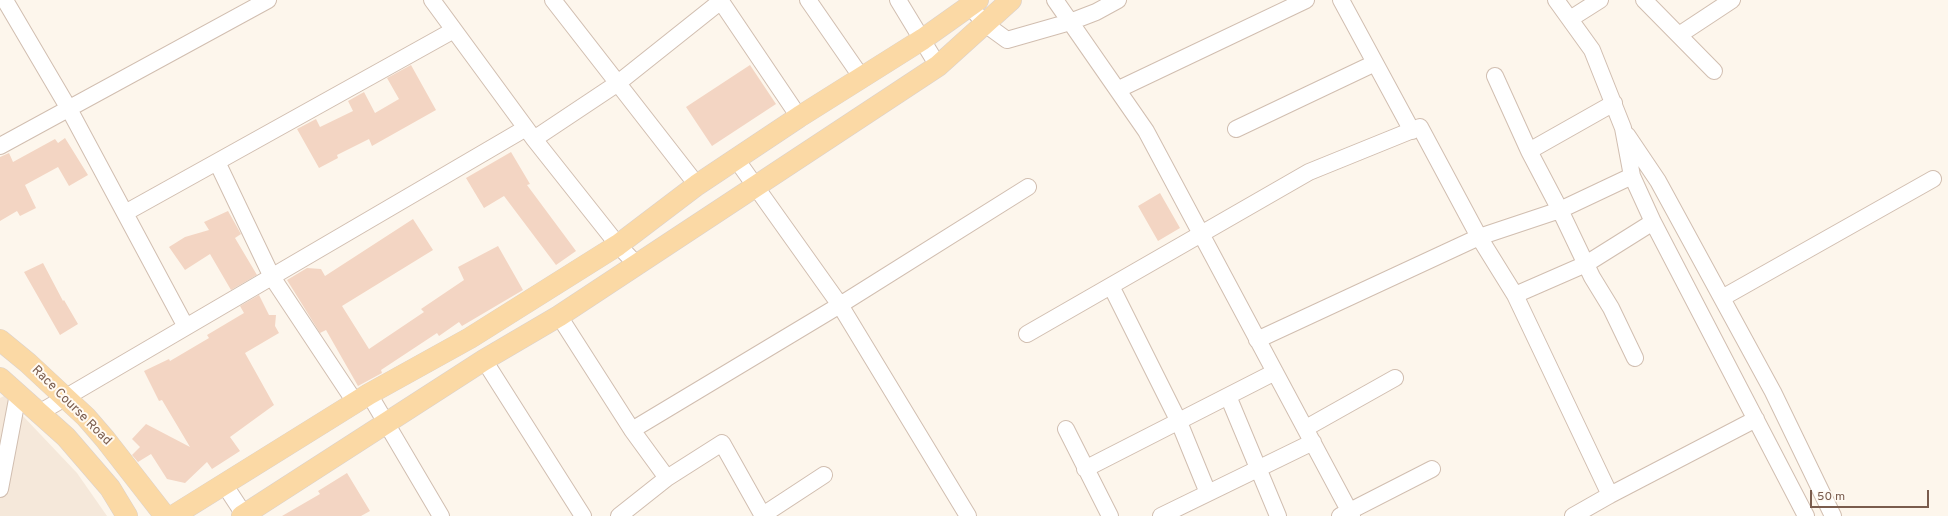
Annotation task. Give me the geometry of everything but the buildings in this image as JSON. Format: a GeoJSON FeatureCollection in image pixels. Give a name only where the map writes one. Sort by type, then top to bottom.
{"type":"FeatureCollection","features":[{"type":"Feature","properties":{"kind":"main road"},"geometry":{"type":"LineString","coordinates":[[244,516],[484,360],[559,316],[938,66],[1011,0]]}},
{"type":"Feature","properties":{"kind":"main road"},"geometry":{"type":"LineString","coordinates":[[172,516],[362,398],[470,338],[618,245],[697,185],[799,116],[923,40],[974,3]]}},
{"type":"Feature","properties":{"kind":"main road","name":"Race Course Road"},"geometry":{"type":"LineString","coordinates":[[0,340],[28,363],[66,398],[105,439],[165,516]]}},
{"type":"Feature","properties":{"kind":"main road","name":"Race Course Road"},"geometry":{"type":"LineString","coordinates":[[6,386],[66,437],[110,488],[127,516]]}},
{"type":"Feature","properties":{"kind":"street"},"geometry":{"type":"LineString","coordinates":[[0,146],[268,0]]}},
{"type":"Feature","properties":{"kind":"street"},"geometry":{"type":"LineString","coordinates":[[432,0],[530,134],[618,245],[637,265]]}},
{"type":"Feature","properties":{"kind":"street"},"geometry":{"type":"LineString","coordinates":[[553,0],[697,185]]}},
{"type":"Feature","properties":{"kind":"street"},"geometry":{"type":"LineString","coordinates":[[39,413],[272,277],[530,134],[618,83],[720,0],[799,116]]}},
{"type":"Feature","properties":{"kind":"street"},"geometry":{"type":"LineString","coordinates":[[808,0],[862,78]]}},
{"type":"Feature","properties":{"kind":"street"},"geometry":{"type":"LineString","coordinates":[[898,0],[938,66]]}},
{"type":"Feature","properties":{"kind":"street"},"geometry":{"type":"LineString","coordinates":[[1056,0],[1070,22],[1119,89],[1146,131],[1306,428],[1348,515],[1432,469]]}},
{"type":"Feature","properties":{"kind":"street"},"geometry":{"type":"LineString","coordinates":[[974,3],[985,24],[1007,40],[1070,22],[1096,12],[1118,0]]}},
{"type":"Feature","properties":{"kind":"street"},"geometry":{"type":"LineString","coordinates":[[1119,89],[1306,0]]}},
{"type":"Feature","properties":{"kind":"street"},"geometry":{"type":"LineString","coordinates":[[1341,0],[1412,131]]}},
{"type":"Feature","properties":{"kind":"street"},"geometry":{"type":"LineString","coordinates":[[1556,0],[1592,50],[1623,128],[1632,176],[1653,222],[1805,516]]}},
{"type":"Feature","properties":{"kind":"street"},"geometry":{"type":"LineString","coordinates":[[1570,19],[1600,0]]}},
{"type":"Feature","properties":{"kind":"street"},"geometry":{"type":"LineString","coordinates":[[1644,0],[1714,71]]}},
{"type":"Feature","properties":{"kind":"street"},"geometry":{"type":"LineString","coordinates":[[1679,36],[1732,0]]}},
{"type":"Feature","properties":{"kind":"street"},"geometry":{"type":"LineString","coordinates":[[5,2],[69,109],[186,327]]}},
{"type":"Feature","properties":{"kind":"street"},"geometry":{"type":"LineString","coordinates":[[125,213],[454,30]]}},
{"type":"Feature","properties":{"kind":"street"},"geometry":{"type":"LineString","coordinates":[[1236,129],[1375,63]]}},
{"type":"Feature","properties":{"kind":"street"},"geometry":{"type":"LineString","coordinates":[[1495,76],[1529,151],[1586,264],[1611,308],[1635,358]]}},
{"type":"Feature","properties":{"kind":"street"},"geometry":{"type":"LineString","coordinates":[[1529,151],[1614,104]]}},
{"type":"Feature","properties":{"kind":"street"},"geometry":{"type":"LineString","coordinates":[[1026,334],[1309,172],[1420,127],[1479,237],[1515,295],[1610,495]]}},
{"type":"Feature","properties":{"kind":"street"},"geometry":{"type":"LineString","coordinates":[[1623,128],[1658,181],[1773,392],[1833,516]]}},
{"type":"Feature","properties":{"kind":"street"},"geometry":{"type":"LineString","coordinates":[[736,159],[840,305],[968,516]]}},
{"type":"Feature","properties":{"kind":"street"},"geometry":{"type":"LineString","coordinates":[[217,162],[272,277],[362,398],[387,424],[441,516]]}},
{"type":"Feature","properties":{"kind":"street"},"geometry":{"type":"LineString","coordinates":[[1258,340],[1479,237],[1560,210],[1632,176]]}},
{"type":"Feature","properties":{"kind":"street"},"geometry":{"type":"LineString","coordinates":[[1722,298],[1933,179]]}},
{"type":"Feature","properties":{"kind":"street"},"geometry":{"type":"LineString","coordinates":[[632,430],[840,305],[1028,187]]}},
{"type":"Feature","properties":{"kind":"street"},"geometry":{"type":"LineString","coordinates":[[1515,295],[1586,264],[1653,222]]}},
{"type":"Feature","properties":{"kind":"street"},"geometry":{"type":"LineString","coordinates":[[1111,286],[1179,422],[1208,493]]}},
{"type":"Feature","properties":{"kind":"street"},"geometry":{"type":"LineString","coordinates":[[559,316],[632,430],[667,478]]}},
{"type":"Feature","properties":{"kind":"street"},"geometry":{"type":"LineString","coordinates":[[484,360],[583,516]]}},
{"type":"Feature","properties":{"kind":"street"},"geometry":{"type":"LineString","coordinates":[[1085,469],[1275,372]]}},
{"type":"Feature","properties":{"kind":"street"},"geometry":{"type":"LineString","coordinates":[[1306,428],[1395,378]]}},
{"type":"Feature","properties":{"kind":"street"},"geometry":{"type":"LineString","coordinates":[[0,489],[6,386]]}},
{"type":"Feature","properties":{"kind":"street"},"geometry":{"type":"LineString","coordinates":[[1228,396],[1278,516]]}},
{"type":"Feature","properties":{"kind":"street"},"geometry":{"type":"LineString","coordinates":[[1573,516],[1610,495],[1756,419]]}},
{"type":"Feature","properties":{"kind":"street"},"geometry":{"type":"LineString","coordinates":[[1066,429],[1110,516]]}},
{"type":"Feature","properties":{"kind":"street"},"geometry":{"type":"LineString","coordinates":[[1161,516],[1313,442]]}},
{"type":"Feature","properties":{"kind":"street"},"geometry":{"type":"LineString","coordinates":[[619,516],[667,478],[722,443],[763,515],[824,475]]}},
{"type":"Feature","properties":{"kind":"street"},"geometry":{"type":"LineString","coordinates":[[224,484],[244,516]]}},
{"type":"Feature","properties":{"kind":"shaded area"},"geometry":{"type":"Polygon","coordinates":[[[4,396],[77,473],[107,516],[0,516],[0,398],[4,396]]]}}]}
